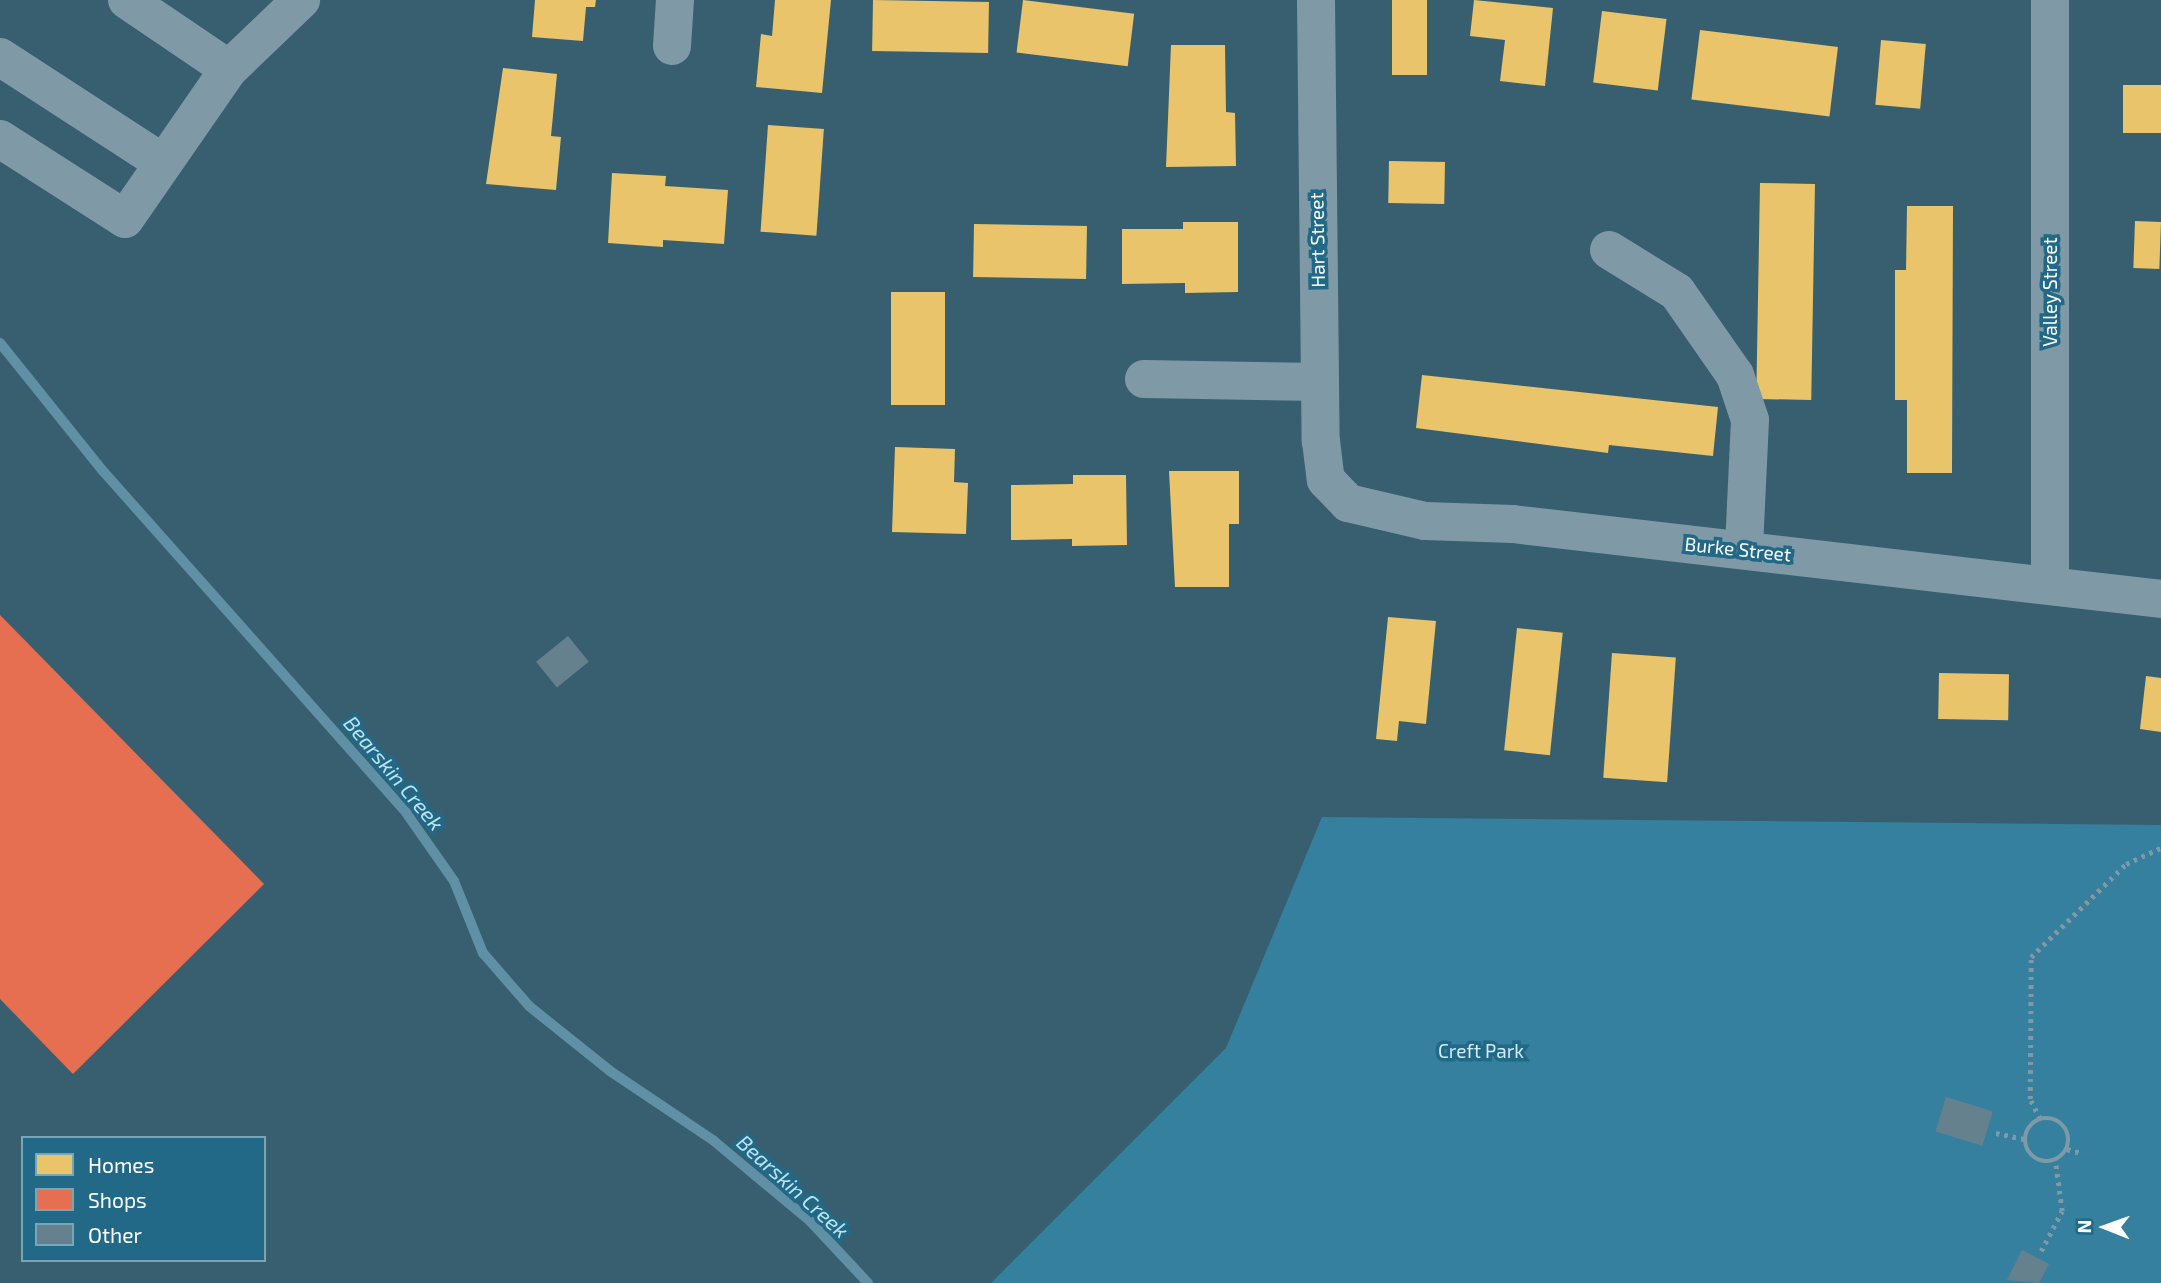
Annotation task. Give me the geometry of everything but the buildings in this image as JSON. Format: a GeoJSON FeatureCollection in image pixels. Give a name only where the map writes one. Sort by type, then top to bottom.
{"type":"FeatureCollection","features":[{"type":"Feature","properties":{"kind":"street"},"geometry":{"type":"LineString","coordinates":[[127,0],[229,69]]}},
{"type":"Feature","properties":{"kind":"street"},"geometry":{"type":"LineString","coordinates":[[0,139],[125,219],[229,69],[301,0]]}},
{"type":"Feature","properties":{"kind":"street"},"geometry":{"type":"LineString","coordinates":[[672,46],[675,0]]}},
{"type":"Feature","properties":{"kind":"street","name":"Hart Street"},"geometry":{"type":"LineString","coordinates":[[1316,0],[1320,382],[1326,480]]}},
{"type":"Feature","properties":{"kind":"street","name":"Valley Street"},"geometry":{"type":"LineString","coordinates":[[2050,0],[2050,584]]}},
{"type":"Feature","properties":{"kind":"street"},"geometry":{"type":"LineString","coordinates":[[0,57],[163,163]]}},
{"type":"Feature","properties":{"kind":"street"},"geometry":{"type":"LineString","coordinates":[[1609,250],[1676,292],[1735,376],[1750,420],[1744,549]]}},
{"type":"Feature","properties":{"kind":"street"},"geometry":{"type":"LineString","coordinates":[[1144,379],[1320,382]]}},
{"type":"Feature","properties":{"kind":"street","name":"Burke Street"},"geometry":{"type":"LineString","coordinates":[[1326,480],[1348,503],[1425,521],[1513,524],[2050,584],[2161,599]]}},
{"type":"Feature","properties":{"kind":"path"},"geometry":{"type":"LineString","coordinates":[[2067,1149],[2063,1125],[2040,1119],[2030,1099],[2031,957],[2126,864],[2161,848]]}},
{"type":"Feature","properties":{"kind":"path"},"geometry":{"type":"LineString","coordinates":[[2025,1139],[2040,1119]]}},
{"type":"Feature","properties":{"kind":"path"},"geometry":{"type":"LineString","coordinates":[[1996,1133],[2025,1139],[2038,1160],[2055,1160],[2067,1149]]}},
{"type":"Feature","properties":{"kind":"path"},"geometry":{"type":"LineString","coordinates":[[2067,1149],[2081,1153]]}},
{"type":"Feature","properties":{"kind":"path"},"geometry":{"type":"LineString","coordinates":[[2041,1251],[2062,1211],[2055,1160]]}},
{"type":"Feature","properties":{"kind":"green space","name":"Creft Park"},"geometry":{"type":"Polygon","coordinates":[[[1322,817],[2161,825],[2161,1283],[991,1283],[1226,1048],[1322,817]]]}},
{"type":"Feature","properties":{"kind":"waterway","name":"Bearskin Creek"},"geometry":{"type":"LineString","coordinates":[[0,343],[103,471],[407,814],[454,881],[483,953],[529,1006],[610,1071],[714,1141],[810,1221],[868,1283]]}}]}
